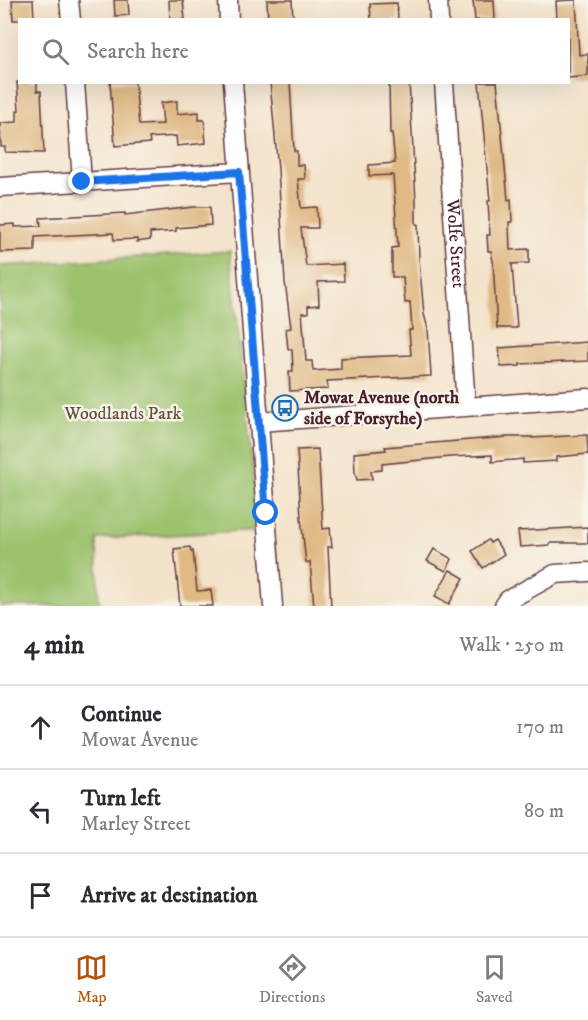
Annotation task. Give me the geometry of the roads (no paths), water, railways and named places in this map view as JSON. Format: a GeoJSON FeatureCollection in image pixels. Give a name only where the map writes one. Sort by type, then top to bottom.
{"type":"FeatureCollection","features":[{"type":"Feature","properties":{"kind":"street"},"geometry":{"type":"LineString","coordinates":[[69,0],[71,18]]}},
{"type":"Feature","properties":{"kind":"street"},"geometry":{"type":"LineString","coordinates":[[228,0],[229,18]]}},
{"type":"Feature","properties":{"kind":"street"},"geometry":{"type":"LineString","coordinates":[[438,0],[439,18]]}},
{"type":"Feature","properties":{"kind":"street"},"geometry":{"type":"LineString","coordinates":[[75,84],[82,182]]}},
{"type":"Feature","properties":{"kind":"street"},"geometry":{"type":"LineString","coordinates":[[233,84],[273,606]]}},
{"type":"Feature","properties":{"kind":"street","name":"Wolfe Street"},"geometry":{"type":"LineString","coordinates":[[444,84],[466,406]]}},
{"type":"Feature","properties":{"kind":"street"},"geometry":{"type":"LineString","coordinates":[[0,187],[239,172]]}},
{"type":"Feature","properties":{"kind":"street"},"geometry":{"type":"LineString","coordinates":[[259,422],[588,398]]}},
{"type":"Feature","properties":{"kind":"street"},"geometry":{"type":"LineString","coordinates":[[504,606],[508,600],[555,574],[588,572]]}},
{"type":"Feature","properties":{"kind":"place","name":"Mowat Avenue (north side of Forsythe)"},"geometry":{"type":"Point","coordinates":[285,408]}},
{"type":"Feature","properties":{"kind":"park label","name":"Woodlands Park"},"geometry":{"type":"Point","coordinates":[123,414]}}]}
